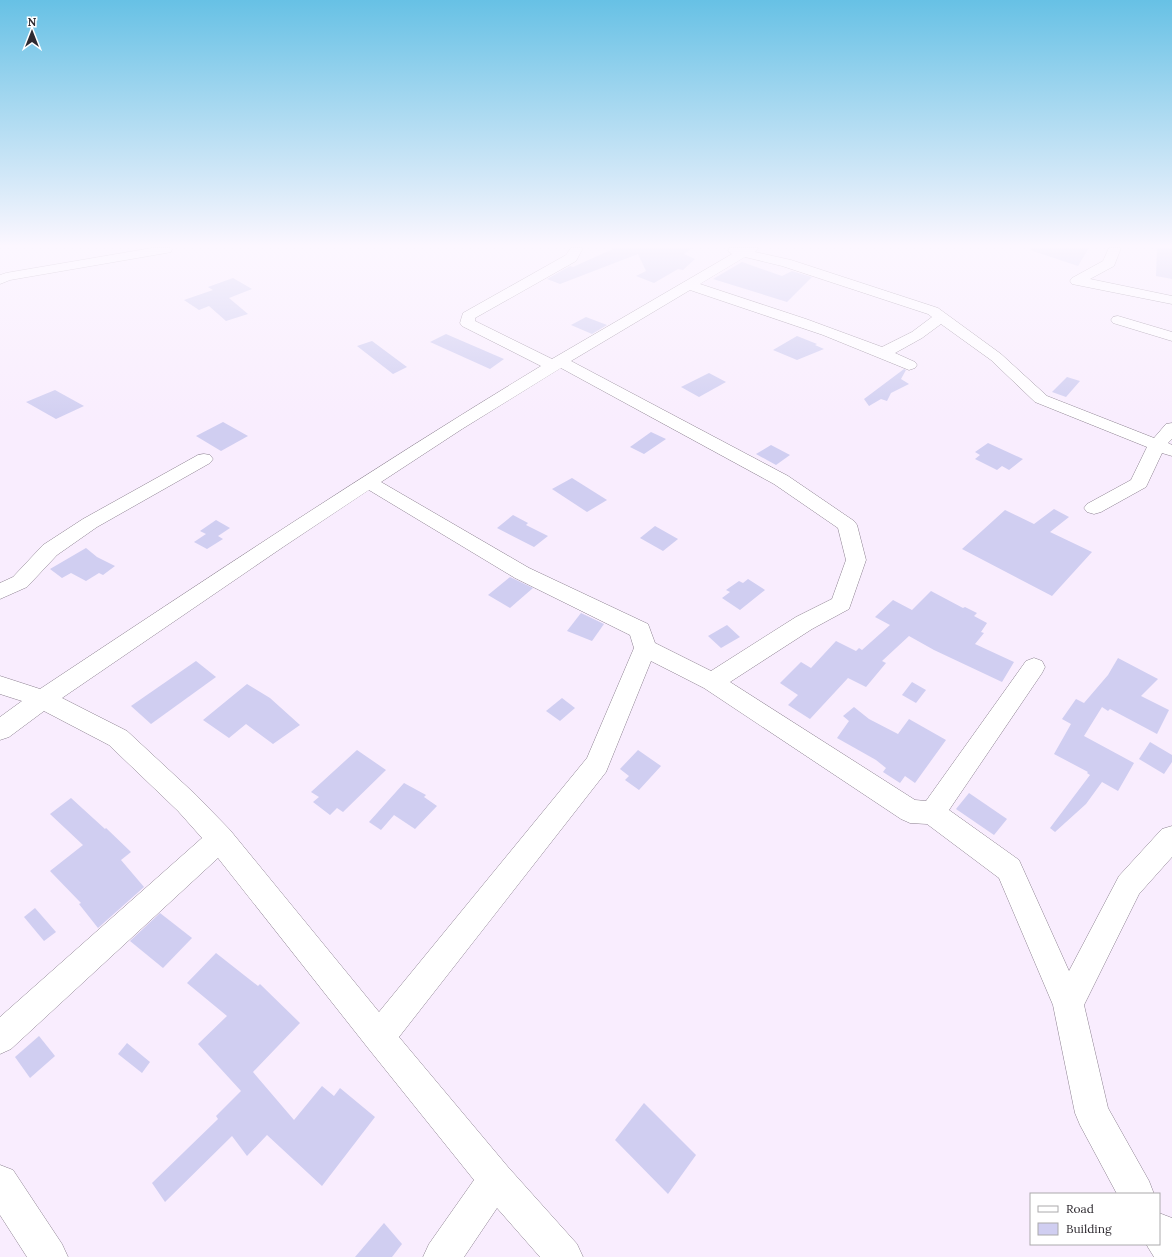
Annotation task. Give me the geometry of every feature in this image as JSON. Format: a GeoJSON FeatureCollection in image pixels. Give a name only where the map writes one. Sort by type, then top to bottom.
{"type":"FeatureCollection","features":[{"type":"Feature","properties":{"kind":"street"},"geometry":{"type":"LineString","coordinates":[[485,307],[468,316],[467,323],[556,363],[781,480],[847,525],[856,560],[841,604],[804,623],[712,682]]}},
{"type":"Feature","properties":{"kind":"street"},"geometry":{"type":"LineString","coordinates":[[0,730],[43,699],[368,482],[556,363],[653,307]]}},
{"type":"Feature","properties":{"kind":"street"},"geometry":{"type":"LineString","coordinates":[[754,307],[883,353],[909,365]]}},
{"type":"Feature","properties":{"kind":"street"},"geometry":{"type":"LineString","coordinates":[[917,307],[933,312],[941,317],[996,357],[1041,399],[1164,448]]}},
{"type":"Feature","properties":{"kind":"street"},"geometry":{"type":"LineString","coordinates":[[883,353],[917,335],[941,317]]}},
{"type":"Feature","properties":{"kind":"street"},"geometry":{"type":"LineString","coordinates":[[1118,320],[1172,337]]}},
{"type":"Feature","properties":{"kind":"street"},"geometry":{"type":"LineString","coordinates":[[1094,508],[1139,483],[1164,448],[1172,428]]}},
{"type":"Feature","properties":{"kind":"street"},"geometry":{"type":"LineString","coordinates":[[0,592],[20,582],[50,550],[90,523],[204,459]]}},
{"type":"Feature","properties":{"kind":"street"},"geometry":{"type":"LineString","coordinates":[[368,482],[522,573],[640,630],[645,648],[596,764],[379,1037]]}},
{"type":"Feature","properties":{"kind":"street"},"geometry":{"type":"LineString","coordinates":[[645,648],[712,682],[910,811],[932,813],[1009,869],[1068,1004],[1092,1113],[1135,1193]]}},
{"type":"Feature","properties":{"kind":"street"},"geometry":{"type":"LineString","coordinates":[[932,813],[1034,667]]}},
{"type":"Feature","properties":{"kind":"street"},"geometry":{"type":"LineString","coordinates":[[0,685],[43,699],[118,738],[188,803],[220,838],[379,1037],[496,1179],[564,1257]]}},
{"type":"Feature","properties":{"kind":"street"},"geometry":{"type":"LineString","coordinates":[[0,1038],[220,838]]}},
{"type":"Feature","properties":{"kind":"street"},"geometry":{"type":"LineString","coordinates":[[1068,1004],[1129,885],[1172,838]]}},
{"type":"Feature","properties":{"kind":"street"},"geometry":{"type":"LineString","coordinates":[[442,1257],[496,1179]]}},
{"type":"Feature","properties":{"kind":"street"},"geometry":{"type":"LineString","coordinates":[[0,1183],[49,1257]]}},
{"type":"Feature","properties":{"kind":"street"},"geometry":{"type":"LineString","coordinates":[[1160,1233],[1172,1251]]}},
{"type":"Feature","properties":{"kind":"building"},"geometry":{"type":"Polygon","coordinates":[[[194,307],[207,307],[199,310],[194,307]]]}},
{"type":"Feature","properties":{"kind":"building"},"geometry":{"type":"Polygon","coordinates":[[[210,307],[239,307],[248,314],[226,321],[210,307]]]}},
{"type":"Feature","properties":{"kind":"building"},"geometry":{"type":"Polygon","coordinates":[[[586,317],[607,325],[592,334],[571,325],[586,317]]]}},
{"type":"Feature","properties":{"kind":"building"},"geometry":{"type":"Polygon","coordinates":[[[446,334],[504,359],[490,369],[430,342],[446,334]]]}},
{"type":"Feature","properties":{"kind":"building"},"geometry":{"type":"Polygon","coordinates":[[[797,336],[817,344],[815,345],[824,349],[797,360],[773,350],[797,336]]]}},
{"type":"Feature","properties":{"kind":"building"},"geometry":{"type":"Polygon","coordinates":[[[372,341],[407,367],[393,374],[357,346],[372,341]]]}},
{"type":"Feature","properties":{"kind":"building"},"geometry":{"type":"Polygon","coordinates":[[[904,369],[906,370],[901,379],[909,384],[891,393],[887,401],[881,399],[869,406],[864,399],[904,369]]]}},
{"type":"Feature","properties":{"kind":"building"},"geometry":{"type":"Polygon","coordinates":[[[709,373],[726,382],[699,397],[681,387],[709,373]]]}},
{"type":"Feature","properties":{"kind":"building"},"geometry":{"type":"Polygon","coordinates":[[[1067,377],[1080,381],[1066,397],[1052,392],[1067,377]]]}},
{"type":"Feature","properties":{"kind":"building"},"geometry":{"type":"Polygon","coordinates":[[[55,390],[84,406],[56,419],[26,402],[55,390]]]}},
{"type":"Feature","properties":{"kind":"building"},"geometry":{"type":"Polygon","coordinates":[[[223,422],[248,436],[221,451],[196,436],[223,422]]]}},
{"type":"Feature","properties":{"kind":"building"},"geometry":{"type":"Polygon","coordinates":[[[651,432],[666,439],[644,454],[630,447],[651,432]]]}},
{"type":"Feature","properties":{"kind":"building"},"geometry":{"type":"Polygon","coordinates":[[[988,443],[1023,459],[1009,470],[1002,466],[997,470],[975,459],[980,455],[975,452],[988,443]]]}},
{"type":"Feature","properties":{"kind":"building"},"geometry":{"type":"Polygon","coordinates":[[[771,445],[790,455],[776,465],[756,454],[771,445]]]}},
{"type":"Feature","properties":{"kind":"building"},"geometry":{"type":"Polygon","coordinates":[[[572,478],[607,500],[587,512],[552,489],[572,478]]]}},
{"type":"Feature","properties":{"kind":"building"},"geometry":{"type":"Polygon","coordinates":[[[1054,509],[1069,517],[1050,532],[1092,552],[1052,596],[962,549],[1005,510],[1034,524],[1054,509]]]}},
{"type":"Feature","properties":{"kind":"building"},"geometry":{"type":"Polygon","coordinates":[[[513,515],[528,523],[526,525],[548,536],[534,547],[497,528],[513,515]]]}},
{"type":"Feature","properties":{"kind":"building"},"geometry":{"type":"Polygon","coordinates":[[[216,520],[230,528],[218,536],[223,539],[207,549],[194,542],[206,534],[200,531],[216,520]]]}},
{"type":"Feature","properties":{"kind":"building"},"geometry":{"type":"Polygon","coordinates":[[[655,526],[678,539],[663,551],[640,538],[655,526]]]}},
{"type":"Feature","properties":{"kind":"building"},"geometry":{"type":"Polygon","coordinates":[[[86,548],[97,557],[115,566],[103,575],[99,573],[86,581],[71,573],[62,578],[50,569],[86,548]]]}},
{"type":"Feature","properties":{"kind":"building"},"geometry":{"type":"Polygon","coordinates":[[[510,577],[533,588],[510,608],[488,595],[510,577]]]}},
{"type":"Feature","properties":{"kind":"building"},"geometry":{"type":"Polygon","coordinates":[[[748,579],[765,590],[740,610],[722,598],[730,592],[726,590],[739,581],[743,583],[748,579]]]}},
{"type":"Feature","properties":{"kind":"building"},"geometry":{"type":"Polygon","coordinates":[[[931,591],[963,608],[965,607],[977,613],[974,616],[987,623],[981,632],[984,633],[975,644],[1014,662],[1002,682],[934,650],[909,636],[882,661],[886,663],[866,687],[848,678],[810,719],[788,705],[798,695],[780,683],[801,662],[811,668],[836,641],[856,651],[859,648],[862,650],[890,625],[875,617],[893,600],[912,610],[931,591]]]}},
{"type":"Feature","properties":{"kind":"building"},"geometry":{"type":"Polygon","coordinates":[[[581,613],[604,624],[592,641],[567,631],[581,613]]]}},
{"type":"Feature","properties":{"kind":"building"},"geometry":{"type":"Polygon","coordinates":[[[727,625],[740,637],[721,648],[708,636],[727,625]]]}},
{"type":"Feature","properties":{"kind":"building"},"geometry":{"type":"Polygon","coordinates":[[[1118,658],[1158,679],[1141,696],[1169,710],[1157,734],[1110,709],[1108,711],[1102,707],[1084,736],[1134,763],[1118,791],[1102,782],[1086,804],[1055,832],[1050,828],[1090,775],[1087,773],[1088,772],[1054,754],[1071,724],[1062,719],[1076,699],[1084,703],[1108,675],[1118,658]]]}},
{"type":"Feature","properties":{"kind":"building"},"geometry":{"type":"Polygon","coordinates":[[[196,661],[216,677],[151,724],[131,706],[196,661]]]}},
{"type":"Feature","properties":{"kind":"building"},"geometry":{"type":"Polygon","coordinates":[[[912,682],[926,690],[916,703],[902,695],[912,682]]]}},
{"type":"Feature","properties":{"kind":"building"},"geometry":{"type":"Polygon","coordinates":[[[247,684],[270,698],[300,725],[273,744],[246,724],[229,738],[203,720],[247,684]]]}},
{"type":"Feature","properties":{"kind":"building"},"geometry":{"type":"Polygon","coordinates":[[[562,698],[575,708],[560,721],[546,711],[562,698]]]}},
{"type":"Feature","properties":{"kind":"building"},"geometry":{"type":"Polygon","coordinates":[[[854,707],[869,719],[898,734],[909,719],[946,740],[915,783],[905,776],[900,783],[883,772],[886,768],[876,760],[837,738],[849,721],[843,716],[854,707]]]}},
{"type":"Feature","properties":{"kind":"building"},"geometry":{"type":"Polygon","coordinates":[[[1150,742],[1172,755],[1172,762],[1164,774],[1139,759],[1150,742]]]}},
{"type":"Feature","properties":{"kind":"building"},"geometry":{"type":"Polygon","coordinates":[[[357,750],[386,770],[343,812],[337,808],[330,815],[313,802],[319,797],[311,792],[357,750]]]}},
{"type":"Feature","properties":{"kind":"building"},"geometry":{"type":"Polygon","coordinates":[[[638,750],[661,766],[639,790],[625,780],[629,776],[620,769],[638,750]]]}},
{"type":"Feature","properties":{"kind":"building"},"geometry":{"type":"Polygon","coordinates":[[[404,783],[426,795],[424,797],[437,806],[415,829],[394,815],[381,830],[369,822],[404,783]]]}},
{"type":"Feature","properties":{"kind":"building"},"geometry":{"type":"Polygon","coordinates":[[[969,793],[1007,819],[994,835],[956,809],[969,793]]]}},
{"type":"Feature","properties":{"kind":"building"},"geometry":{"type":"Polygon","coordinates":[[[71,798],[131,852],[121,860],[144,887],[98,928],[79,904],[81,903],[50,871],[83,845],[50,814],[71,798]]]}},
{"type":"Feature","properties":{"kind":"building"},"geometry":{"type":"Polygon","coordinates":[[[35,908],[56,932],[44,941],[24,917],[35,908]]]}},
{"type":"Feature","properties":{"kind":"building"},"geometry":{"type":"Polygon","coordinates":[[[160,913],[192,938],[163,968],[130,941],[160,913]]]}},
{"type":"Feature","properties":{"kind":"building"},"geometry":{"type":"Polygon","coordinates":[[[216,953],[258,986],[260,984],[300,1023],[253,1072],[294,1120],[322,1086],[334,1096],[340,1088],[375,1117],[322,1186],[267,1135],[247,1156],[232,1136],[165,1202],[152,1183],[218,1119],[216,1116],[241,1091],[198,1044],[227,1016],[187,983],[216,953]]]}},
{"type":"Feature","properties":{"kind":"building"},"geometry":{"type":"Polygon","coordinates":[[[39,1036],[55,1056],[30,1078],[15,1057],[39,1036]]]}},
{"type":"Feature","properties":{"kind":"building"},"geometry":{"type":"Polygon","coordinates":[[[127,1043],[150,1062],[142,1073],[118,1054],[127,1043]]]}},
{"type":"Feature","properties":{"kind":"building"},"geometry":{"type":"Polygon","coordinates":[[[644,1103],[696,1155],[668,1194],[615,1140],[644,1103]]]}},
{"type":"Feature","properties":{"kind":"building"},"geometry":{"type":"Polygon","coordinates":[[[384,1223],[402,1244],[392,1257],[355,1257],[384,1223]]]}}]}
